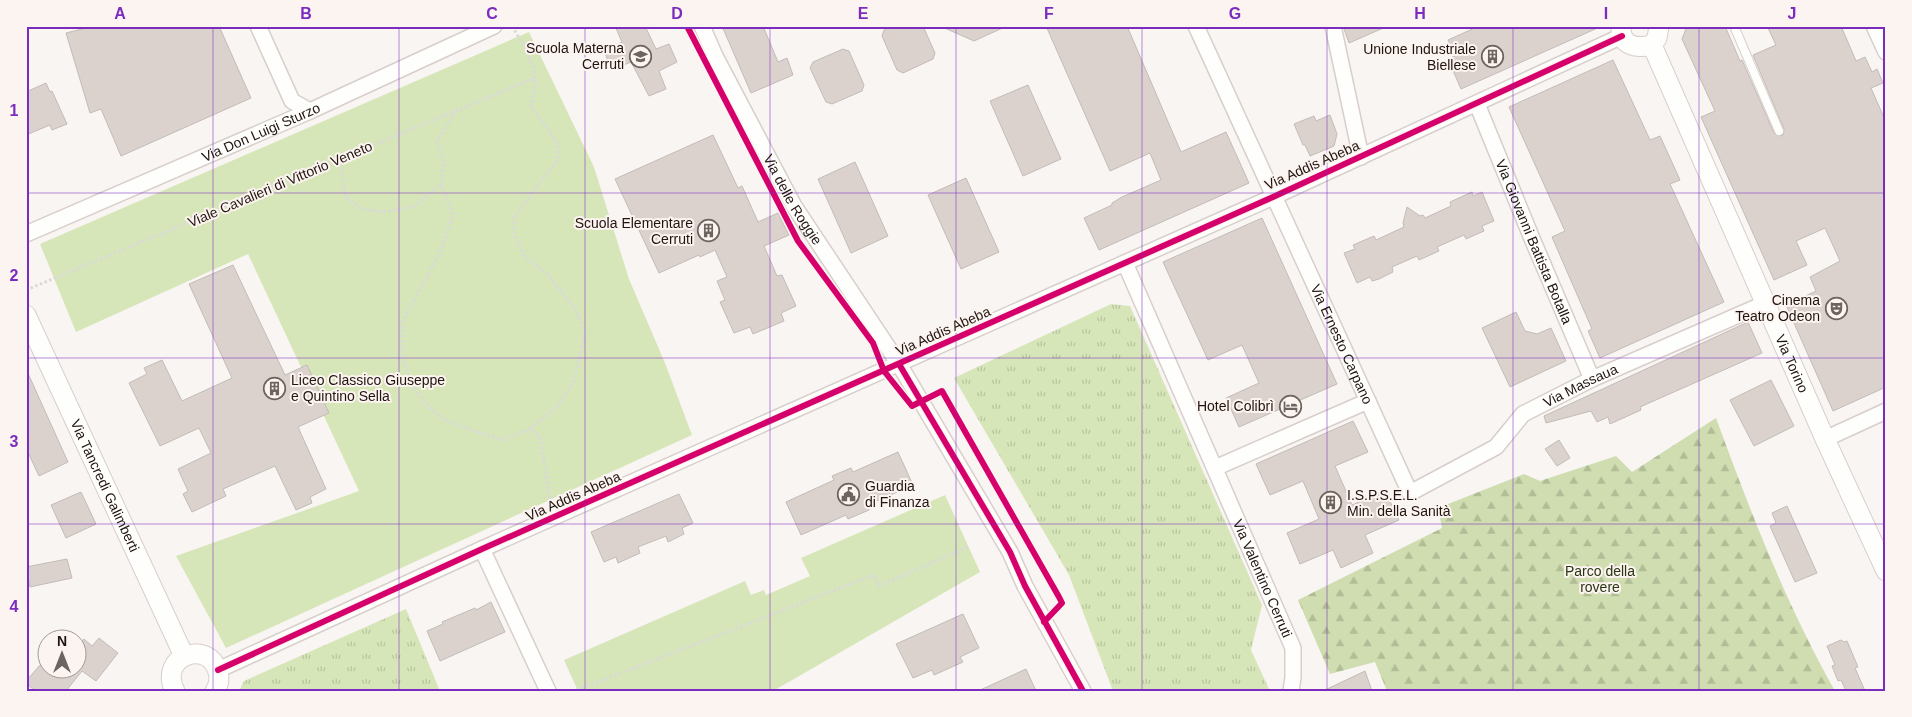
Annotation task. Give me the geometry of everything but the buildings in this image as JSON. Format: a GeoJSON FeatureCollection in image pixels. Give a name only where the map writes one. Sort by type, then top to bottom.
{"type":"FeatureCollection","features":[{"type":"Feature","properties":{"kind":"street"},"geometry":{"type":"LineString","coordinates":[[258,26],[292,101],[310,111]]}},
{"type":"Feature","properties":{"kind":"street","name":"Via Don Luigi Sturzo"},"geometry":{"type":"LineString","coordinates":[[26,234],[310,111],[494,26]]}},
{"type":"Feature","properties":{"kind":"street","name":"Via delle Roggie"},"geometry":{"type":"LineString","coordinates":[[702,26],[715,56],[794,206],[899,364],[1010,552],[1025,586],[1083,691]]}},
{"type":"Feature","properties":{"kind":"street","name":"Via Addis Abeba"},"geometry":{"type":"LineString","coordinates":[[1196,26],[1273,196]]}},
{"type":"Feature","properties":{"kind":"street"},"geometry":{"type":"LineString","coordinates":[[1333,26],[1361,157]]}},
{"type":"Feature","properties":{"kind":"street"},"geometry":{"type":"LineString","coordinates":[[1621,31],[1630,45],[1635,47],[1652,46],[1659,32],[1659,26]]}},
{"type":"Feature","properties":{"kind":"street"},"geometry":{"type":"LineString","coordinates":[[1874,26],[1886,52]]}},
{"type":"Feature","properties":{"kind":"street","name":"Via Addis Abeba"},"geometry":{"type":"LineString","coordinates":[[218,670],[482,549],[1361,157],[1477,104],[1621,31]]}},
{"type":"Feature","properties":{"kind":"street","name":"Via Torino"},"geometry":{"type":"LineString","coordinates":[[1652,46],[1825,439],[1886,571]]}},
{"type":"Feature","properties":{"kind":"street","name":"Via Giovanni Battista Botalla"},"geometry":{"type":"LineString","coordinates":[[1477,104],[1532,241],[1592,379]]}},
{"type":"Feature","properties":{"kind":"street","name":"Via Ernesto Carpano"},"geometry":{"type":"LineString","coordinates":[[1273,196],[1410,493]]}},
{"type":"Feature","properties":{"kind":"street","name":"Via Valentino Cerruti"},"geometry":{"type":"LineString","coordinates":[[1125,263],[1293,648],[1291,691]]}},
{"type":"Feature","properties":{"kind":"street","name":"Via Massaua"},"geometry":{"type":"LineString","coordinates":[[1410,493],[1496,447],[1522,414],[1592,379],[1766,303]]}},
{"type":"Feature","properties":{"kind":"street","name":"Via Tancredi Galimberti"},"geometry":{"type":"LineString","coordinates":[[26,315],[184,656]]}},
{"type":"Feature","properties":{"kind":"street"},"geometry":{"type":"LineString","coordinates":[[1215,468],[1368,401]]}},
{"type":"Feature","properties":{"kind":"street"},"geometry":{"type":"LineString","coordinates":[[1825,439],[1886,412]]}},
{"type":"Feature","properties":{"kind":"street"},"geometry":{"type":"LineString","coordinates":[[482,549],[548,691]]}},
{"type":"Feature","properties":{"kind":"street"},"geometry":{"type":"LineString","coordinates":[[173,690],[171,680],[176,662],[184,656],[194,653],[204,655],[212,661],[218,670],[219,679],[215,691]]}},
{"type":"Feature","properties":{"kind":"lane"},"geometry":{"type":"LineString","coordinates":[[1734,26],[1779,131]]}},
{"type":"Feature","properties":{"kind":"path"},"geometry":{"type":"LineString","coordinates":[[456,111],[437,141],[444,164],[441,184],[453,215],[440,253],[402,322],[402,354],[409,378],[418,393],[426,404],[440,417],[459,426],[502,440],[530,429],[556,407],[574,381],[584,334],[576,310],[548,275],[525,257],[514,234],[514,218],[538,184],[556,164],[559,146],[530,104],[536,91],[533,62],[512,26]]}},
{"type":"Feature","properties":{"kind":"path"},"geometry":{"type":"LineString","coordinates":[[340,159],[346,196],[360,208],[380,212],[413,207],[441,184]]}},
{"type":"Feature","properties":{"kind":"path"},"geometry":{"type":"LineString","coordinates":[[530,429],[540,436],[553,518]]}},
{"type":"Feature","properties":{"kind":"path"},"geometry":{"type":"LineString","coordinates":[[577,690],[874,575],[879,586],[968,548]]}},
{"type":"Feature","properties":{"kind":"green space"},"geometry":{"type":"Polygon","coordinates":[[[529,32],[594,167],[629,279],[665,363],[692,435],[226,648],[176,556],[359,491],[248,254],[76,332],[40,244],[529,32]]]}},
{"type":"Feature","properties":{"kind":"green space"},"geometry":{"type":"Polygon","coordinates":[[[1111,304],[1130,306],[1262,605],[1251,650],[1270,691],[1113,691],[1069,575],[954,378],[1111,304]]]}},
{"type":"Feature","properties":{"kind":"green space","name":"Parco della rovere"},"geometry":{"type":"Polygon","coordinates":[[[1716,418],[1770,557],[1817,658],[1835,691],[1387,691],[1375,662],[1330,674],[1298,600],[1442,528],[1438,508],[1524,474],[1540,481],[1616,456],[1632,472],[1716,418]]]}},
{"type":"Feature","properties":{"kind":"green space"},"geometry":{"type":"Polygon","coordinates":[[[945,495],[980,572],[773,691],[578,691],[564,660],[745,581],[751,595],[764,590],[766,595],[810,576],[801,558],[945,495]]]}},
{"type":"Feature","properties":{"kind":"green space"},"geometry":{"type":"Polygon","coordinates":[[[406,609],[440,691],[239,691],[244,681],[406,609]]]}},
{"type":"Feature","properties":{"kind":"cycle path"},"geometry":{"type":"LineString","coordinates":[[687,26],[798,241],[873,343],[884,371],[912,406],[942,391],[1062,603],[1044,622]]}},
{"type":"Feature","properties":{"kind":"cycle path"},"geometry":{"type":"LineString","coordinates":[[218,670],[482,549],[1273,197],[1622,36]]}},
{"type":"Feature","properties":{"kind":"cycle path"},"geometry":{"type":"LineString","coordinates":[[899,364],[1010,552],[1025,586],[1083,691]]}},
{"type":"Feature","properties":{"kind":"place","name":"Scuola Materna Cerruti"},"geometry":{"type":"Point","coordinates":[640,56]}},
{"type":"Feature","properties":{"kind":"place","name":"Unione Industriale Biellese"},"geometry":{"type":"Point","coordinates":[1492,57]}},
{"type":"Feature","properties":{"kind":"place","name":"Scuola Elementare Cerruti"},"geometry":{"type":"Point","coordinates":[709,231]}},
{"type":"Feature","properties":{"kind":"place","name":"Cinema Teatro Odeon"},"geometry":{"type":"Point","coordinates":[1836,308]}},
{"type":"Feature","properties":{"kind":"place","name":"Liceo Classico Giuseppe e Quintino Sella"},"geometry":{"type":"Point","coordinates":[275,388]}},
{"type":"Feature","properties":{"kind":"place","name":"Hotel Colibrì"},"geometry":{"type":"Point","coordinates":[1290,406]}},
{"type":"Feature","properties":{"kind":"place","name":"Guardia di Finanza"},"geometry":{"type":"Point","coordinates":[849,494]}},
{"type":"Feature","properties":{"kind":"place","name":"I.S.P.S.E.L. Min. della Sanità"},"geometry":{"type":"Point","coordinates":[1331,503]}}]}
